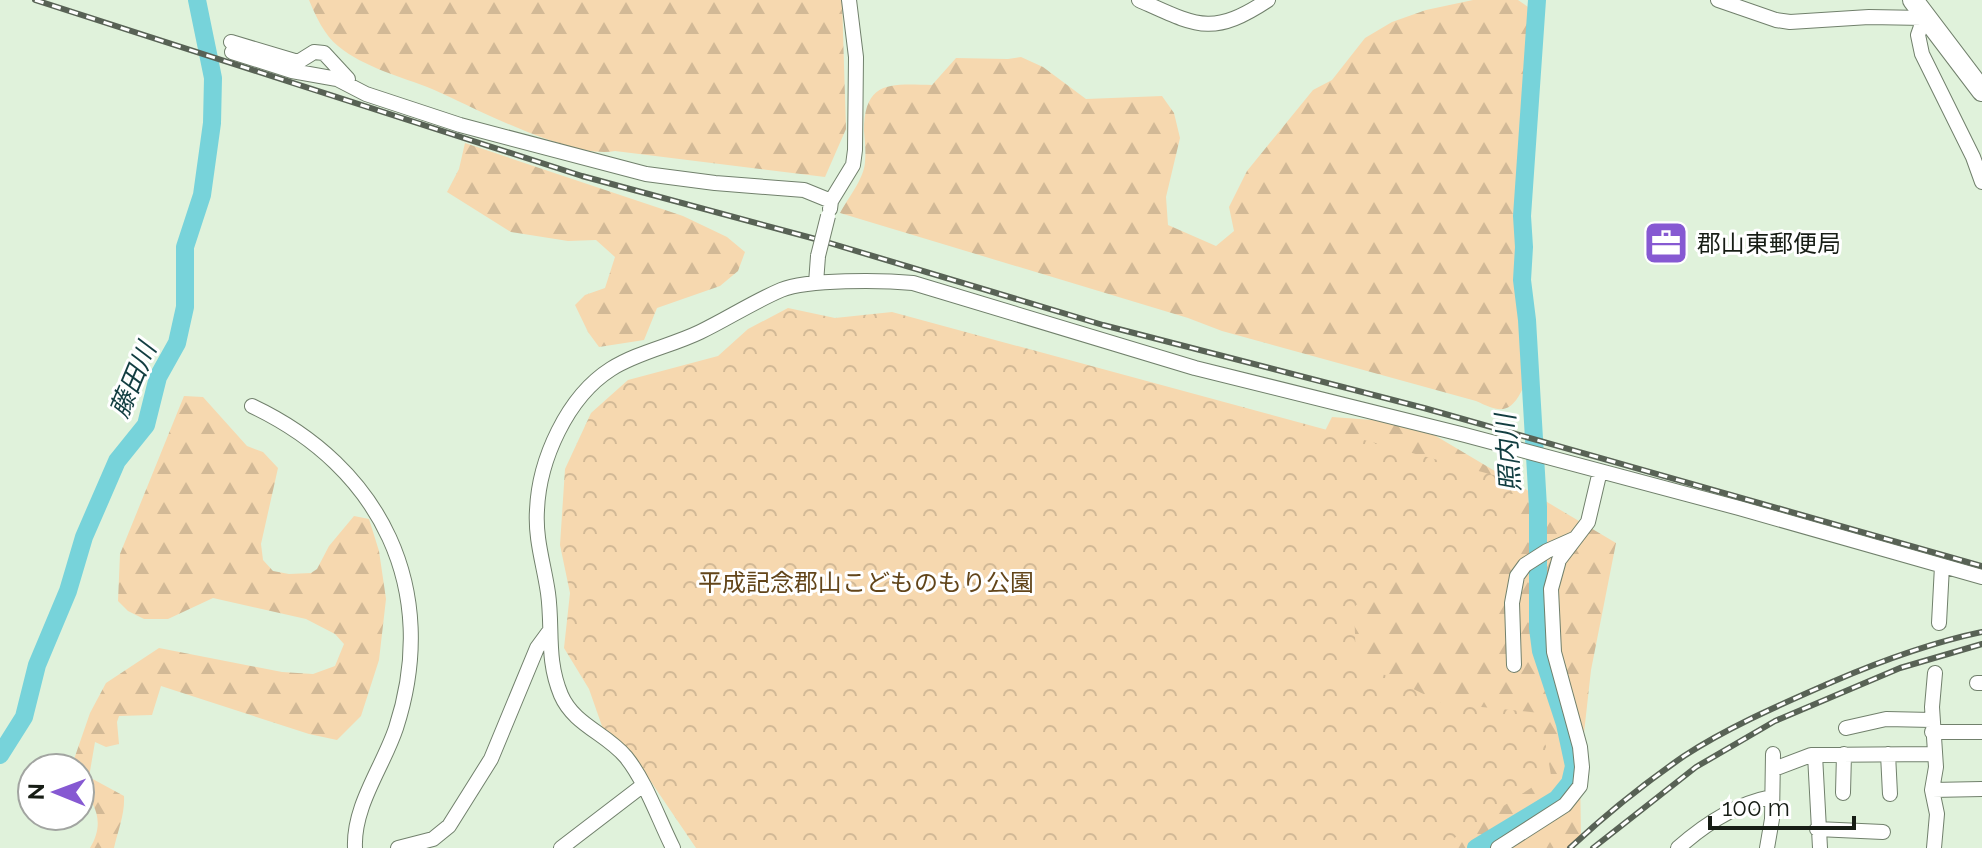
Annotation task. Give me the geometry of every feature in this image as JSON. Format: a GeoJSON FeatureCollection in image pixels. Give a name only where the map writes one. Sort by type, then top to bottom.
{"type":"FeatureCollection","features":[{"type":"Feature","properties":{"kind":"highway"},"geometry":{"type":"LineString","coordinates":[[1918,9],[1982,91]]}},
{"type":"Feature","properties":{"kind":"street"},"geometry":{"type":"LineString","coordinates":[[816,283],[818,256],[830,209],[853,165],[855,150],[856,57],[849,0]]}},
{"type":"Feature","properties":{"kind":"street"},"geometry":{"type":"LineString","coordinates":[[1139,0],[1192,22],[1213,26],[1232,21],[1268,0]]}},
{"type":"Feature","properties":{"kind":"street"},"geometry":{"type":"LineString","coordinates":[[1718,0],[1790,22],[1869,17],[1918,9],[1922,54],[1973,157],[1982,182]]}},
{"type":"Feature","properties":{"kind":"street"},"geometry":{"type":"LineString","coordinates":[[352,86],[324,53],[314,52],[298,62],[231,47],[292,71],[330,77],[366,94],[460,125],[646,174],[804,190],[830,209]]}},
{"type":"Feature","properties":{"kind":"street"},"geometry":{"type":"LineString","coordinates":[[673,848],[627,758],[612,742],[596,734],[567,706],[562,696],[552,663],[548,633],[550,606],[539,552],[537,510],[543,471],[568,415],[607,371],[628,359],[696,334],[782,290],[816,283],[913,283],[1195,368],[1465,435],[1982,577]]}},
{"type":"Feature","properties":{"kind":"street"},"geometry":{"type":"LineString","coordinates":[[252,406],[302,433],[349,474],[370,502],[405,581],[413,637],[409,673],[394,733],[359,816],[355,848]]}},
{"type":"Feature","properties":{"kind":"street"},"geometry":{"type":"LineString","coordinates":[[1498,848],[1565,805],[1580,786],[1580,747],[1554,652],[1551,589],[1556,569],[1588,522],[1600,471]]}},
{"type":"Feature","properties":{"kind":"street"},"geometry":{"type":"LineString","coordinates":[[1514,665],[1512,603],[1517,576],[1525,565],[1553,547],[1574,539]]}},
{"type":"Feature","properties":{"kind":"street"},"geometry":{"type":"LineString","coordinates":[[1939,623],[1942,566]]}},
{"type":"Feature","properties":{"kind":"street"},"geometry":{"type":"LineString","coordinates":[[408,847],[440,836],[449,826],[491,759],[537,648],[548,633]]}},
{"type":"Feature","properties":{"kind":"street"},"geometry":{"type":"LineString","coordinates":[[1934,848],[1937,814],[1932,790],[1936,767],[1932,726],[1935,673]]}},
{"type":"Feature","properties":{"kind":"street"},"geometry":{"type":"LineString","coordinates":[[1846,728],[1886,719],[1982,732]]}},
{"type":"Feature","properties":{"kind":"street"},"geometry":{"type":"LineString","coordinates":[[1767,848],[1772,819],[1773,754]]}},
{"type":"Feature","properties":{"kind":"street"},"geometry":{"type":"LineString","coordinates":[[1843,793],[1844,754]]}},
{"type":"Feature","properties":{"kind":"street"},"geometry":{"type":"LineString","coordinates":[[1888,754],[1890,794]]}},
{"type":"Feature","properties":{"kind":"street"},"geometry":{"type":"LineString","coordinates":[[1774,769],[1815,755],[1935,754]]}},
{"type":"Feature","properties":{"kind":"street"},"geometry":{"type":"LineString","coordinates":[[1815,755],[1820,848]]}},
{"type":"Feature","properties":{"kind":"street"},"geometry":{"type":"LineString","coordinates":[[561,848],[642,786]]}},
{"type":"Feature","properties":{"kind":"street"},"geometry":{"type":"LineString","coordinates":[[1932,790],[1982,789]]}},
{"type":"Feature","properties":{"kind":"street"},"geometry":{"type":"LineString","coordinates":[[1678,848],[1700,829],[1732,810],[1748,802],[1771,797]]}},
{"type":"Feature","properties":{"kind":"street"},"geometry":{"type":"LineString","coordinates":[[1817,829],[1883,832]]}},
{"type":"Feature","properties":{"kind":"green space"},"geometry":{"type":"Polygon","coordinates":[[[309,0],[842,0],[846,129],[825,177],[574,148],[523,130],[348,54],[329,37],[309,0]]]}},
{"type":"Feature","properties":{"kind":"green space"},"geometry":{"type":"Polygon","coordinates":[[[1473,0],[1518,0],[1534,11],[1516,187],[1517,245],[1527,361],[1521,392],[1506,408],[1496,409],[1222,331],[840,213],[864,168],[865,114],[875,94],[892,86],[932,85],[956,58],[1021,57],[1043,67],[1086,99],[1162,96],[1174,113],[1180,138],[1166,197],[1168,225],[1216,246],[1234,231],[1229,207],[1247,171],[1313,90],[1332,80],[1365,38],[1392,22],[1426,10],[1473,0]]]}},
{"type":"Feature","properties":{"kind":"green space"},"geometry":{"type":"Polygon","coordinates":[[[465,143],[683,216],[727,237],[745,252],[738,271],[720,286],[657,308],[644,340],[599,347],[575,305],[585,295],[605,288],[615,257],[596,240],[568,241],[511,232],[447,192],[459,169],[465,143]]]}},
{"type":"Feature","properties":{"kind":"green space","name":"平成記念郡山こどものもり公園"},"geometry":{"type":"Polygon","coordinates":[[[788,308],[835,318],[892,312],[1508,479],[1518,543],[1497,560],[1419,554],[1354,607],[1356,661],[1442,703],[1540,713],[1551,775],[1439,848],[696,848],[643,770],[603,729],[589,689],[564,648],[570,593],[560,545],[565,469],[591,413],[628,380],[718,356],[748,329],[788,308]]]}},
{"type":"Feature","properties":{"kind":"green space"},"geometry":{"type":"Polygon","coordinates":[[[184,396],[203,397],[247,446],[263,452],[278,468],[261,544],[263,560],[273,571],[311,573],[354,516],[369,519],[379,551],[386,599],[379,660],[361,716],[337,740],[309,734],[161,686],[152,715],[119,716],[119,744],[106,747],[95,742],[93,752],[77,752],[90,713],[106,683],[159,648],[282,672],[313,674],[335,666],[344,644],[335,634],[306,619],[213,598],[168,619],[144,619],[128,611],[118,601],[120,554],[184,396]]]}},
{"type":"Feature","properties":{"kind":"green space"},"geometry":{"type":"Polygon","coordinates":[[[1332,417],[1414,423],[1616,543],[1591,670],[1580,769],[1581,839],[1573,848],[1196,848],[1318,445],[1332,417]]]}},
{"type":"Feature","properties":{"kind":"green space"},"geometry":{"type":"Polygon","coordinates":[[[96,781],[124,796],[114,848],[90,848],[97,831],[96,781]]]}},
{"type":"Feature","properties":{"kind":"waterway","name":"藤田川"},"geometry":{"type":"LineString","coordinates":[[0,755],[24,717],[37,665],[68,591],[84,537],[117,461],[146,425],[158,377],[177,343],[185,307],[185,247],[202,195],[212,123],[213,78],[197,0]]}},
{"type":"Feature","properties":{"kind":"waterway","name":"照内川"},"geometry":{"type":"LineString","coordinates":[[1476,848],[1557,799],[1570,783],[1574,766],[1565,724],[1541,651],[1538,628],[1538,507],[1522,280],[1522,216],[1537,0]]}},
{"type":"Feature","properties":{"kind":"railway"},"geometry":{"type":"LineString","coordinates":[[35,0],[582,176],[823,241],[1103,325],[1424,408],[1982,566]]}},
{"type":"Feature","properties":{"kind":"railway"},"geometry":{"type":"LineString","coordinates":[[1570,848],[1669,766],[1738,725],[1887,660],[1982,632]]}},
{"type":"Feature","properties":{"kind":"railway"},"geometry":{"type":"LineString","coordinates":[[1593,848],[1696,767],[1775,721],[1900,668],[1982,644]]}},
{"type":"Feature","properties":{"kind":"place","name":"郡山東郵便局"},"geometry":{"type":"Point","coordinates":[1666,243]}}]}
